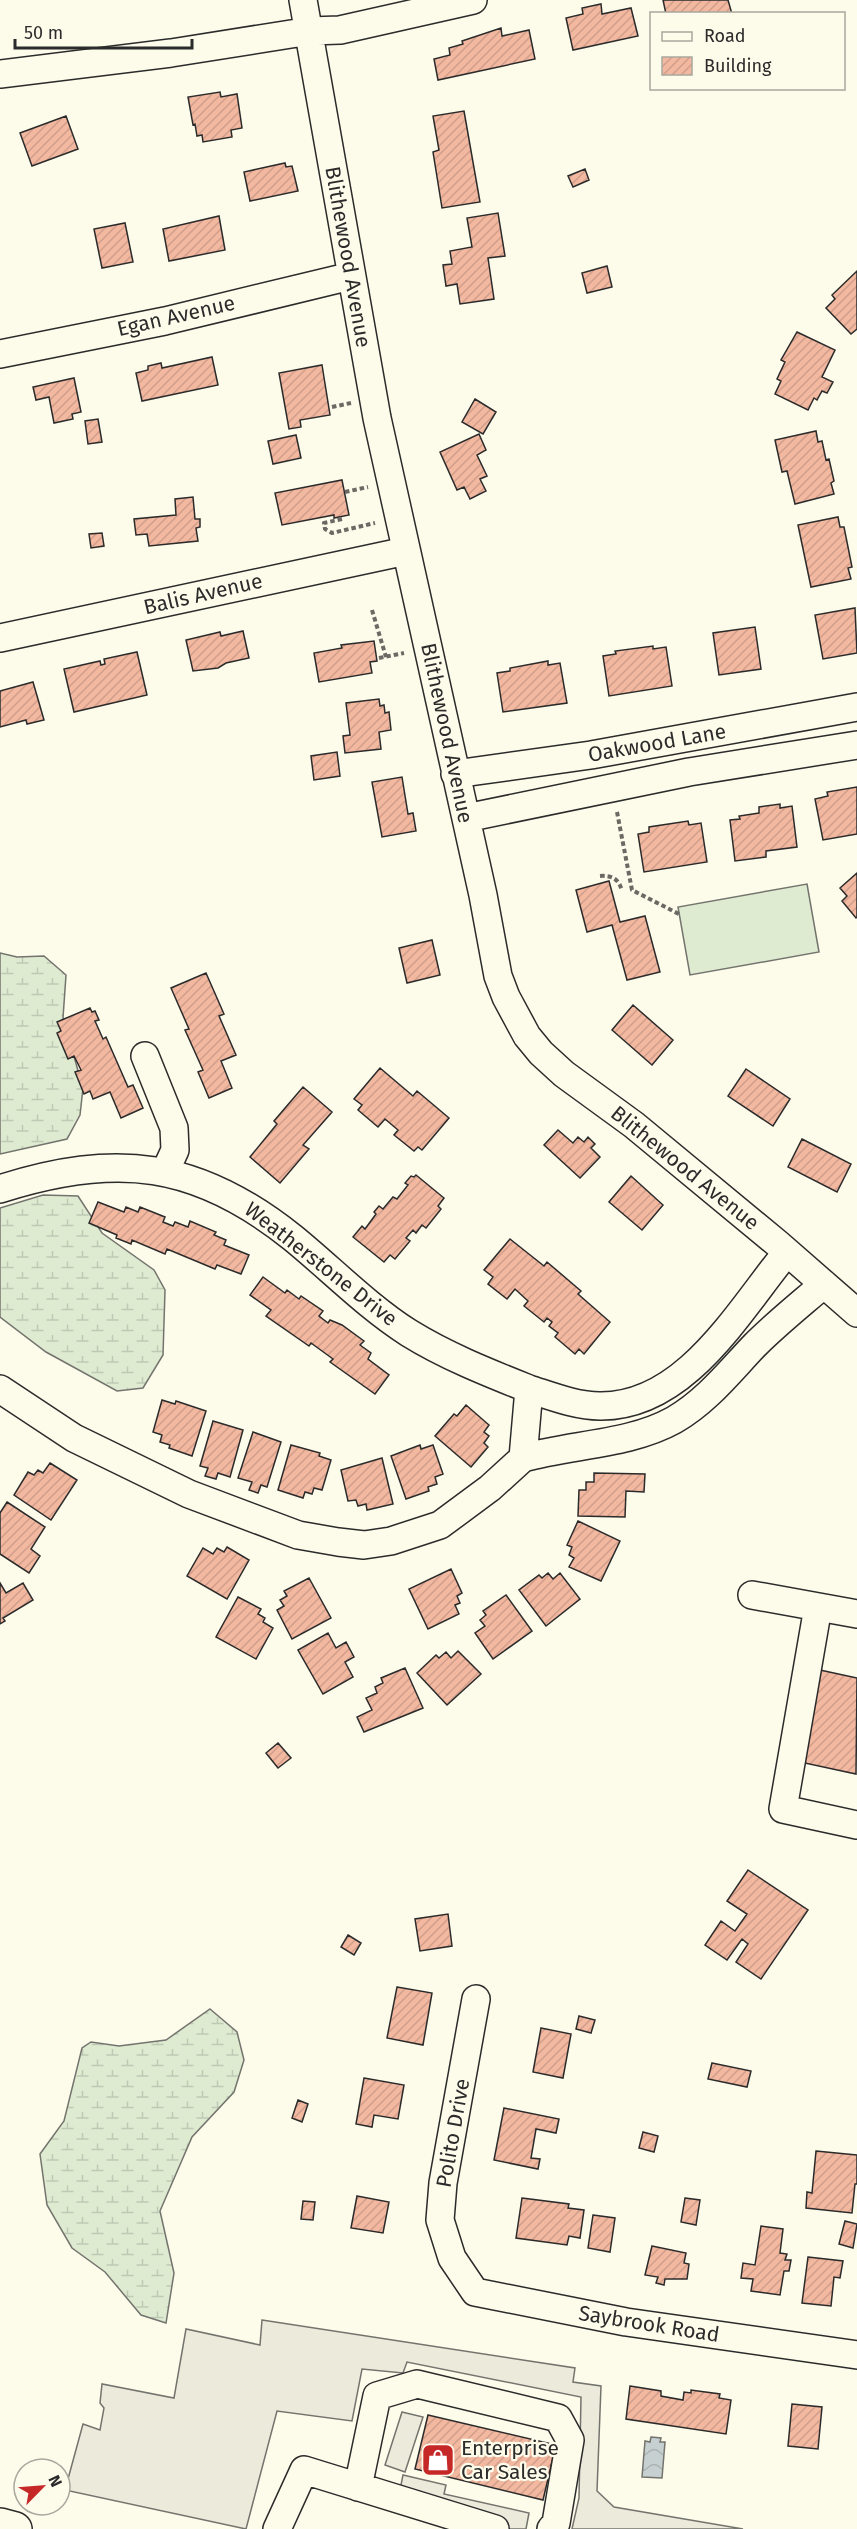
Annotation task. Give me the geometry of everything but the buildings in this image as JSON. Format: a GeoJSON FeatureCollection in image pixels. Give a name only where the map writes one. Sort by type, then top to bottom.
{"type":"FeatureCollection","features":[{"type":"Feature","properties":{"kind":"street","name":"Blithewood Avenue"},"geometry":{"type":"LineString","coordinates":[[303,0],[377,418],[466,818],[498,976],[506,997],[527,1036],[564,1074],[634,1125],[788,1252],[857,1313]]}},
{"type":"Feature","properties":{"kind":"street"},"geometry":{"type":"LineString","coordinates":[[0,74],[171,53],[310,31],[340,30],[473,0]]}},
{"type":"Feature","properties":{"kind":"street","name":"Egan Avenue"},"geometry":{"type":"LineString","coordinates":[[0,354],[165,321],[351,276]]}},
{"type":"Feature","properties":{"kind":"street","name":"Balis Avenue"},"geometry":{"type":"LineString","coordinates":[[0,638],[406,551]]}},
{"type":"Feature","properties":{"kind":"street","name":"Oakwood Lane"},"geometry":{"type":"LineString","coordinates":[[455,774],[591,755],[857,707]]}},
{"type":"Feature","properties":{"kind":"street","name":"Oakwood Lane"},"geometry":{"type":"LineString","coordinates":[[466,818],[689,772],[857,745]]}},
{"type":"Feature","properties":{"kind":"street"},"geometry":{"type":"LineString","coordinates":[[145,1056],[174,1128],[175,1150],[165,1172]]}},
{"type":"Feature","properties":{"kind":"street","name":"Weatherstone Drive"},"geometry":{"type":"LineString","coordinates":[[0,1189],[66,1171],[108,1166],[165,1172],[213,1187],[237,1198],[291,1237],[409,1333],[485,1371],[529,1389],[598,1407],[620,1405],[674,1382],[716,1342],[788,1252]]}},
{"type":"Feature","properties":{"kind":"street"},"geometry":{"type":"LineString","coordinates":[[0,1389],[74,1438],[189,1494],[298,1535],[364,1545],[391,1541],[440,1525],[490,1488],[523,1458],[610,1440],[673,1420],[695,1406],[721,1383],[757,1344],[824,1284]]}},
{"type":"Feature","properties":{"kind":"street"},"geometry":{"type":"LineString","coordinates":[[523,1458],[529,1389]]}},
{"type":"Feature","properties":{"kind":"street"},"geometry":{"type":"LineString","coordinates":[[752,1595],[857,1614]]}},
{"type":"Feature","properties":{"kind":"street"},"geometry":{"type":"LineString","coordinates":[[818,1607],[783,1809],[857,1825]]}},
{"type":"Feature","properties":{"kind":"street","name":"Polito Drive"},"geometry":{"type":"LineString","coordinates":[[455,2265],[445,2242],[440,2220],[441,2198],[476,1998]]}},
{"type":"Feature","properties":{"kind":"street","name":"Saybrook Road"},"geometry":{"type":"LineString","coordinates":[[455,2265],[475,2292],[626,2322],[857,2355]]}},
{"type":"Feature","properties":{"kind":"street"},"geometry":{"type":"LineString","coordinates":[[358,2487],[377,2396],[417,2384],[558,2418],[570,2440],[556,2523],[551,2529]]}},
{"type":"Feature","properties":{"kind":"street"},"geometry":{"type":"LineString","coordinates":[[278,2529],[304,2470],[358,2487],[437,2521],[495,2529]]}},
{"type":"Feature","properties":{"kind":"path"},"geometry":{"type":"LineString","coordinates":[[332,407],[358,402]]}},
{"type":"Feature","properties":{"kind":"path"},"geometry":{"type":"LineString","coordinates":[[345,492],[374,486]]}},
{"type":"Feature","properties":{"kind":"path"},"geometry":{"type":"LineString","coordinates":[[342,519],[324,523],[325,529],[332,533],[382,522]]}},
{"type":"Feature","properties":{"kind":"path"},"geometry":{"type":"LineString","coordinates":[[372,610],[386,657]]}},
{"type":"Feature","properties":{"kind":"path"},"geometry":{"type":"LineString","coordinates":[[379,658],[408,652]]}},
{"type":"Feature","properties":{"kind":"path"},"geometry":{"type":"LineString","coordinates":[[616,805],[632,890],[679,914]]}},
{"type":"Feature","properties":{"kind":"path"},"geometry":{"type":"LineString","coordinates":[[600,876],[609,875],[616,879],[622,891]]}},
{"type":"Feature","properties":{"kind":"green space"},"geometry":{"type":"Polygon","coordinates":[[[807,884],[819,952],[690,975],[678,907],[807,884]]]}},
{"type":"Feature","properties":{"kind":"green space"},"geometry":{"type":"Polygon","coordinates":[[[0,953],[17,957],[44,956],[66,975],[63,1018],[83,1088],[80,1115],[67,1139],[0,1154],[0,953]]]}},
{"type":"Feature","properties":{"kind":"green space"},"geometry":{"type":"Polygon","coordinates":[[[43,1195],[78,1196],[102,1233],[154,1270],[165,1290],[163,1355],[143,1388],[117,1391],[46,1352],[0,1317],[0,1208],[43,1195]]]}},
{"type":"Feature","properties":{"kind":"green space"},"geometry":{"type":"Polygon","coordinates":[[[210,2009],[237,2032],[244,2060],[234,2092],[192,2137],[160,2211],[174,2273],[166,2323],[141,2315],[105,2272],[72,2248],[47,2205],[40,2154],[64,2121],[82,2048],[91,2042],[119,2046],[166,2040],[210,2009]]]}},
{"type":"Feature","properties":{"kind":"shaded area"},"geometry":{"type":"Polygon","coordinates":[[[262,2320],[575,2368],[573,2382],[601,2386],[597,2491],[614,2507],[743,2529],[572,2529],[579,2498],[581,2397],[407,2362],[403,2373],[362,2369],[352,2421],[277,2411],[246,2529],[72,2492],[72,2464],[83,2424],[100,2430],[104,2408],[100,2403],[102,2384],[174,2398],[186,2329],[260,2345],[262,2320]]]}},
{"type":"Feature","properties":{"kind":"shaded area"},"geometry":{"type":"Polygon","coordinates":[[[402,2412],[423,2417],[405,2472],[385,2465],[402,2412]]]}},
{"type":"Feature","properties":{"kind":"shaded area"},"geometry":{"type":"Polygon","coordinates":[[[403,2475],[446,2485],[444,2494],[529,2513],[526,2529],[495,2529],[399,2495],[403,2475]]]}},
{"type":"Feature","properties":{"kind":"water"},"geometry":{"type":"Polygon","coordinates":[[[651,2437],[661,2438],[660,2442],[665,2442],[662,2478],[642,2477],[645,2441],[650,2442],[651,2437]]]}},
{"type":"Feature","properties":{"kind":"place","name":"Enterprise Car Sales"},"geometry":{"type":"Point","coordinates":[438,2460]}}]}
